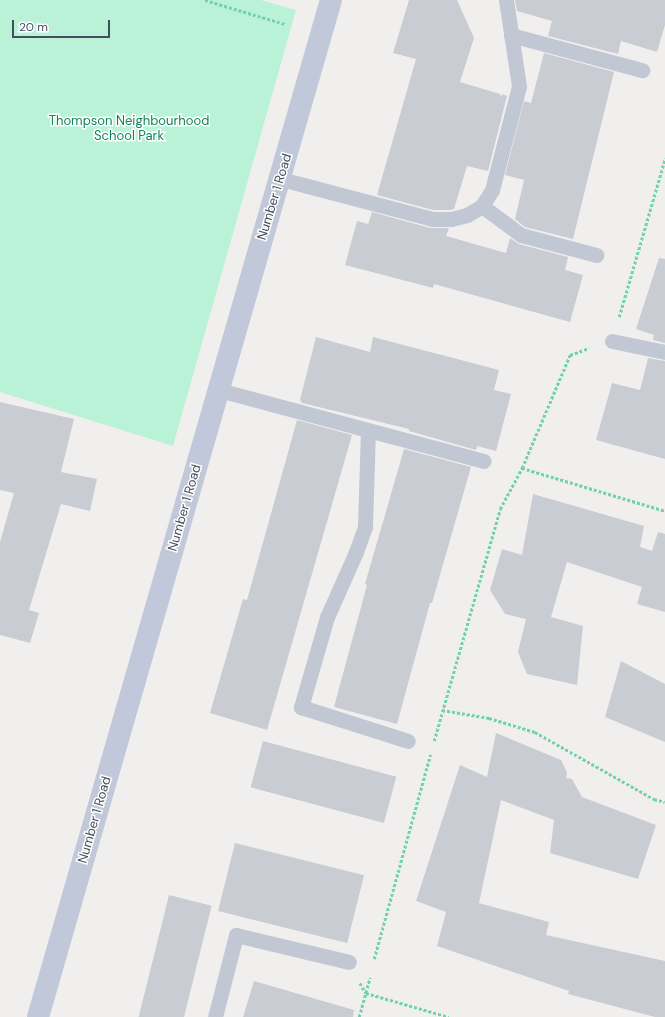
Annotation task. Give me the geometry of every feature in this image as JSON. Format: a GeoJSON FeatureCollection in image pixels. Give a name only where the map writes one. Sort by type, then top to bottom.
{"type":"FeatureCollection","features":[{"type":"Feature","properties":{"kind":"main road","name":"Number 1 Road"},"geometry":{"type":"LineString","coordinates":[[38,1017],[281,179],[331,0]]}},
{"type":"Feature","properties":{"kind":"lane"},"geometry":{"type":"LineString","coordinates":[[281,179],[432,219],[451,219],[467,215],[482,206],[492,190],[519,86],[506,0]]}},
{"type":"Feature","properties":{"kind":"lane"},"geometry":{"type":"LineString","coordinates":[[511,35],[642,70]]}},
{"type":"Feature","properties":{"kind":"lane"},"geometry":{"type":"LineString","coordinates":[[482,206],[521,235],[596,255]]}},
{"type":"Feature","properties":{"kind":"lane"},"geometry":{"type":"LineString","coordinates":[[612,341],[665,352]]}},
{"type":"Feature","properties":{"kind":"lane"},"geometry":{"type":"LineString","coordinates":[[219,390],[484,461]]}},
{"type":"Feature","properties":{"kind":"lane"},"geometry":{"type":"LineString","coordinates":[[368,430],[365,527],[356,552],[327,617],[301,707],[408,740]]}},
{"type":"Feature","properties":{"kind":"lane"},"geometry":{"type":"LineString","coordinates":[[215,1017],[236,935],[348,962]]}},
{"type":"Feature","properties":{"kind":"path"},"geometry":{"type":"LineString","coordinates":[[205,0],[285,24]]}},
{"type":"Feature","properties":{"kind":"path"},"geometry":{"type":"LineString","coordinates":[[373,964],[442,710],[500,509],[522,468],[665,511]]}},
{"type":"Feature","properties":{"kind":"path"},"geometry":{"type":"LineString","coordinates":[[442,710],[489,718],[535,732],[654,799],[665,802]]}},
{"type":"Feature","properties":{"kind":"path"},"geometry":{"type":"LineString","coordinates":[[348,962],[366,993],[449,1017]]}},
{"type":"Feature","properties":{"kind":"path"},"geometry":{"type":"LineString","coordinates":[[359,1017],[371,971]]}},
{"type":"Feature","properties":{"kind":"green space","name":"Thompson Neighbourhood School Park"},"geometry":{"type":"Polygon","coordinates":[[[0,0],[261,0],[296,10],[173,446],[0,392],[0,0]]]}},
{"type":"Feature","properties":{"kind":"building"},"geometry":{"type":"Polygon","coordinates":[[[409,0],[457,0],[474,38],[460,82],[500,94],[501,97],[502,94],[507,96],[488,171],[467,166],[454,209],[450,210],[433,210],[377,195],[416,59],[393,53],[409,0]]]}},
{"type":"Feature","properties":{"kind":"building"},"geometry":{"type":"Polygon","coordinates":[[[515,0],[665,0],[665,25],[657,52],[621,41],[618,54],[548,36],[552,21],[517,11],[515,0]]]}},
{"type":"Feature","properties":{"kind":"building"},"geometry":{"type":"Polygon","coordinates":[[[544,53],[614,72],[573,239],[525,227],[515,219],[524,180],[505,175],[524,101],[531,103],[544,53]]]}},
{"type":"Feature","properties":{"kind":"building"},"geometry":{"type":"Polygon","coordinates":[[[372,212],[430,228],[449,228],[446,236],[506,253],[510,238],[519,244],[568,257],[565,270],[583,275],[570,322],[434,284],[433,288],[345,265],[357,221],[368,224],[372,212]]]}},
{"type":"Feature","properties":{"kind":"building"},"geometry":{"type":"Polygon","coordinates":[[[659,258],[665,259],[665,343],[653,340],[654,335],[636,329],[659,258]]]}},
{"type":"Feature","properties":{"kind":"building"},"geometry":{"type":"Polygon","coordinates":[[[316,337],[370,352],[373,337],[499,370],[494,390],[511,394],[496,451],[477,446],[476,450],[409,431],[409,429],[302,403],[300,400],[316,337]]]}},
{"type":"Feature","properties":{"kind":"building"},"geometry":{"type":"Polygon","coordinates":[[[648,358],[665,361],[665,459],[596,440],[612,383],[640,390],[648,358]]]}},
{"type":"Feature","properties":{"kind":"building"},"geometry":{"type":"Polygon","coordinates":[[[0,402],[74,419],[61,472],[97,479],[90,511],[61,504],[29,610],[39,613],[30,643],[0,635],[0,542],[14,493],[0,490],[0,402]]]}},
{"type":"Feature","properties":{"kind":"building"},"geometry":{"type":"Polygon","coordinates":[[[297,420],[352,435],[267,730],[210,713],[243,599],[247,600],[297,420]]]}},
{"type":"Feature","properties":{"kind":"building"},"geometry":{"type":"Polygon","coordinates":[[[404,449],[471,467],[432,603],[430,603],[397,724],[334,707],[367,585],[365,584],[404,449]]]}},
{"type":"Feature","properties":{"kind":"building"},"geometry":{"type":"Polygon","coordinates":[[[533,494],[644,526],[640,547],[652,551],[658,532],[665,534],[665,612],[637,604],[642,587],[567,562],[551,617],[583,626],[577,685],[527,674],[518,652],[526,619],[505,614],[490,590],[502,549],[522,555],[533,494]]]}},
{"type":"Feature","properties":{"kind":"building"},"geometry":{"type":"Polygon","coordinates":[[[621,661],[665,684],[665,742],[605,717],[621,661]]]}},
{"type":"Feature","properties":{"kind":"building"},"geometry":{"type":"Polygon","coordinates":[[[496,733],[561,760],[567,772],[566,778],[572,779],[582,797],[656,825],[638,879],[550,853],[554,820],[501,800],[479,903],[549,922],[546,935],[665,961],[665,1017],[655,1017],[568,994],[569,991],[437,946],[446,912],[416,901],[460,765],[487,777],[496,733]]]}},
{"type":"Feature","properties":{"kind":"building"},"geometry":{"type":"Polygon","coordinates":[[[263,741],[396,777],[384,823],[251,787],[263,741]]]}},
{"type":"Feature","properties":{"kind":"building"},"geometry":{"type":"Polygon","coordinates":[[[235,843],[364,875],[347,943],[218,911],[235,843]]]}},
{"type":"Feature","properties":{"kind":"building"},"geometry":{"type":"Polygon","coordinates":[[[169,895],[212,906],[184,1017],[139,1017],[169,895]]]}},
{"type":"Feature","properties":{"kind":"building"},"geometry":{"type":"Polygon","coordinates":[[[254,981],[354,1010],[353,1017],[243,1017],[254,981]]]}}]}
